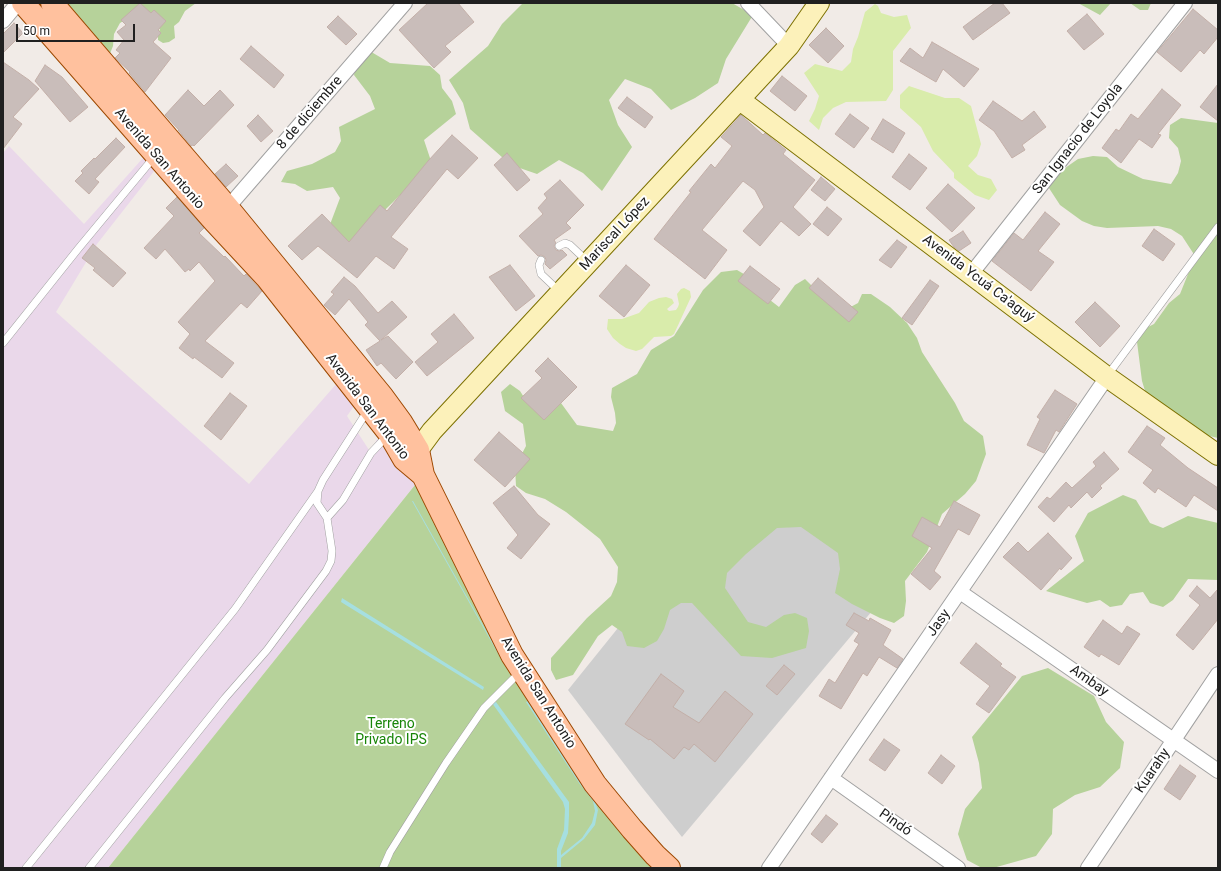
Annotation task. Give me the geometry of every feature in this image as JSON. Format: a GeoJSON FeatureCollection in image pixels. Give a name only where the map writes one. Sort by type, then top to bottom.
{"type":"FeatureCollection","features":[{"type":"Feature","properties":{"kind":"main road","name":"Avenida San Antonio"},"geometry":{"type":"LineString","coordinates":[[23,3],[162,147],[221,215],[395,427],[423,475],[512,655],[595,784],[632,829],[669,868]]}},
{"type":"Feature","properties":{"kind":"main road","name":"Avenida San Antonio"},"geometry":{"type":"LineString","coordinates":[[52,3],[162,147]]}},
{"type":"Feature","properties":{"kind":"street"},"geometry":{"type":"LineString","coordinates":[[3,21],[18,3]]}},
{"type":"Feature","properties":{"kind":"street","name":"8 de diciembre"},"geometry":{"type":"LineString","coordinates":[[221,215],[405,3]]}},
{"type":"Feature","properties":{"kind":"street"},"geometry":{"type":"LineString","coordinates":[[748,3],[789,46]]}},
{"type":"Feature","properties":{"kind":"street","name":"Mariscal López"},"geometry":{"type":"LineString","coordinates":[[411,455],[560,292],[789,46],[819,3]]}},
{"type":"Feature","properties":{"kind":"street","name":"San Ignacio de Loyola"},"geometry":{"type":"LineString","coordinates":[[971,274],[1185,3]]}},
{"type":"Feature","properties":{"kind":"street","name":"Avenida Ycuá Ca'aguý"},"geometry":{"type":"LineString","coordinates":[[740,100],[1107,377],[1218,455]]}},
{"type":"Feature","properties":{"kind":"street","name":"Jasy"},"geometry":{"type":"LineString","coordinates":[[769,868],[1107,377]]}},
{"type":"Feature","properties":{"kind":"street","name":"Ambay"},"geometry":{"type":"LineString","coordinates":[[960,592],[1218,771]]}},
{"type":"Feature","properties":{"kind":"street","name":"Kuarahy"},"geometry":{"type":"LineString","coordinates":[[1088,868],[1218,674]]}},
{"type":"Feature","properties":{"kind":"street","name":"Pindó"},"geometry":{"type":"LineString","coordinates":[[831,778],[958,868]]}},
{"type":"Feature","properties":{"kind":"lane"},"geometry":{"type":"LineString","coordinates":[[3,343],[162,147]]}},
{"type":"Feature","properties":{"kind":"lane"},"geometry":{"type":"LineString","coordinates":[[1107,377],[1218,227]]}},
{"type":"Feature","properties":{"kind":"lane"},"geometry":{"type":"LineString","coordinates":[[559,246],[565,244],[570,245],[589,262]]}},
{"type":"Feature","properties":{"kind":"lane"},"geometry":{"type":"LineString","coordinates":[[541,260],[539,265],[541,274],[560,292]]}},
{"type":"Feature","properties":{"kind":"lane"},"geometry":{"type":"LineString","coordinates":[[26,868],[235,609],[318,491],[323,480],[376,402]]}},
{"type":"Feature","properties":{"kind":"lane"},"geometry":{"type":"LineString","coordinates":[[327,518],[343,500],[371,453],[395,427]]}},
{"type":"Feature","properties":{"kind":"lane"},"geometry":{"type":"LineString","coordinates":[[89,868],[185,748],[267,650],[326,571],[331,561],[332,551],[327,518],[317,503],[318,491]]}},
{"type":"Feature","properties":{"kind":"lane"},"geometry":{"type":"LineString","coordinates":[[383,868],[390,852],[446,763],[484,708],[522,670]]}},
{"type":"Feature","properties":{"kind":"shaded area"},"geometry":{"type":"Polygon","coordinates":[[[9,146],[84,224],[151,149],[162,161],[97,244],[56,312],[249,484],[338,382],[354,406],[347,416],[371,453],[377,439],[423,475],[108,868],[3,868],[3,153],[9,146]]]}},
{"type":"Feature","properties":{"kind":"shaded area"},"geometry":{"type":"Polygon","coordinates":[[[771,438],[920,554],[682,837],[568,690],[771,438]]]}},
{"type":"Feature","properties":{"kind":"green space"},"geometry":{"type":"Polygon","coordinates":[[[32,3],[196,3],[185,11],[179,22],[174,26],[175,38],[169,42],[163,43],[158,40],[160,29],[137,21],[125,20],[120,23],[114,34],[113,46],[109,56],[43,15],[32,3]]]}},
{"type":"Feature","properties":{"kind":"green space"},"geometry":{"type":"Polygon","coordinates":[[[523,3],[732,3],[753,15],[726,59],[718,83],[695,98],[671,110],[651,89],[625,79],[609,100],[618,125],[632,147],[602,191],[583,173],[559,160],[537,174],[511,165],[470,129],[463,103],[449,80],[488,46],[502,24],[523,3]]]}},
{"type":"Feature","properties":{"kind":"green space"},"geometry":{"type":"Polygon","coordinates":[[[1078,3],[1111,3],[1100,15],[1078,3]]]}},
{"type":"Feature","properties":{"kind":"green space"},"geometry":{"type":"Polygon","coordinates":[[[1130,3],[1151,3],[1148,10],[1140,10],[1130,3]]]}},
{"type":"Feature","properties":{"kind":"green space"},"geometry":{"type":"Polygon","coordinates":[[[875,4],[878,6],[881,13],[894,17],[907,15],[911,28],[893,51],[893,90],[886,101],[846,102],[833,108],[823,118],[819,130],[809,121],[819,96],[804,73],[815,64],[842,71],[851,62],[853,49],[865,12],[875,4]]]}},
{"type":"Feature","properties":{"kind":"green space"},"geometry":{"type":"Polygon","coordinates":[[[368,50],[390,63],[430,66],[440,75],[442,88],[452,101],[456,114],[424,140],[432,164],[346,248],[326,235],[340,198],[333,187],[307,191],[295,184],[281,182],[287,171],[312,164],[335,152],[341,141],[339,127],[375,109],[370,96],[354,75],[357,59],[368,50]]]}},
{"type":"Feature","properties":{"kind":"green space"},"geometry":{"type":"Polygon","coordinates":[[[909,86],[945,98],[959,98],[971,106],[981,144],[977,156],[968,166],[978,175],[991,179],[997,190],[989,200],[975,195],[954,178],[954,173],[933,151],[921,127],[900,108],[900,95],[909,86]]]}},
{"type":"Feature","properties":{"kind":"green space"},"geometry":{"type":"Polygon","coordinates":[[[1181,118],[1218,123],[1218,438],[1197,433],[1146,394],[1142,381],[1137,342],[1142,330],[1154,324],[1169,303],[1180,294],[1190,269],[1197,259],[1182,236],[1171,229],[1158,226],[1107,228],[1094,226],[1082,221],[1060,205],[1045,182],[1078,159],[1093,156],[1107,157],[1118,167],[1143,179],[1171,184],[1178,173],[1181,161],[1178,148],[1169,138],[1170,125],[1181,118]]]}},
{"type":"Feature","properties":{"kind":"green space"},"geometry":{"type":"Polygon","coordinates":[[[737,270],[759,283],[770,300],[779,307],[795,285],[805,279],[828,302],[845,310],[858,303],[862,294],[871,294],[890,307],[907,323],[917,338],[922,352],[955,403],[964,421],[983,436],[986,454],[976,481],[965,494],[942,514],[927,552],[905,581],[906,601],[904,616],[894,623],[880,618],[852,604],[835,593],[840,569],[838,553],[801,527],[777,528],[746,554],[727,573],[725,588],[748,622],[766,627],[784,615],[795,613],[807,618],[809,631],[806,648],[772,658],[741,656],[692,603],[681,603],[670,610],[664,629],[657,641],[644,648],[627,646],[622,632],[612,625],[598,636],[573,675],[556,680],[551,670],[551,658],[587,618],[611,596],[617,582],[618,567],[600,539],[566,512],[545,499],[526,493],[516,486],[515,467],[526,446],[523,424],[505,411],[501,392],[510,384],[520,391],[527,402],[561,403],[577,425],[613,431],[616,423],[611,397],[612,388],[637,374],[651,350],[674,336],[703,290],[721,272],[737,270]]]}},
{"type":"Feature","properties":{"kind":"green space"},"geometry":{"type":"Polygon","coordinates":[[[684,288],[690,291],[691,297],[674,334],[671,336],[654,337],[642,349],[636,351],[626,348],[620,344],[613,338],[607,329],[608,319],[622,319],[639,313],[649,302],[659,298],[666,297],[672,299],[674,303],[667,309],[669,311],[676,310],[679,304],[677,294],[684,288]]]}},
{"type":"Feature","properties":{"kind":"green space","name":"Terreno Privado IPS"},"geometry":{"type":"Polygon","coordinates":[[[423,475],[505,657],[646,854],[653,868],[108,868],[423,475]]]}},
{"type":"Feature","properties":{"kind":"green space"},"geometry":{"type":"Polygon","coordinates":[[[1123,495],[1136,500],[1150,523],[1163,528],[1188,516],[1218,523],[1218,580],[1188,579],[1173,600],[1163,607],[1150,603],[1143,592],[1130,594],[1122,605],[1110,607],[1100,600],[1087,603],[1046,591],[1084,561],[1075,536],[1088,513],[1123,495]]]}},
{"type":"Feature","properties":{"kind":"green space"},"geometry":{"type":"Polygon","coordinates":[[[1048,668],[1094,696],[1106,722],[1124,742],[1120,768],[1100,787],[1075,795],[1053,809],[1052,834],[1036,856],[993,868],[982,868],[967,860],[958,834],[965,809],[982,788],[979,763],[972,737],[1022,676],[1048,668]]]}},
{"type":"Feature","properties":{"kind":"water"},"geometry":{"type":"Polygon","coordinates":[[[413,501],[502,659],[501,659],[413,501]]]}},
{"type":"Feature","properties":{"kind":"water"},"geometry":{"type":"Polygon","coordinates":[[[342,598],[484,687],[483,690],[341,602],[342,598]]]}},
{"type":"Feature","properties":{"kind":"water"},"geometry":{"type":"Polygon","coordinates":[[[528,701],[582,782],[592,794],[598,810],[595,825],[584,839],[561,858],[561,868],[557,868],[557,849],[564,830],[565,809],[563,802],[492,703],[496,702],[569,802],[568,833],[561,851],[561,855],[582,838],[592,823],[595,811],[593,801],[579,783],[526,702],[528,701]]]}},
{"type":"Feature","properties":{"kind":"building"},"geometry":{"type":"Polygon","coordinates":[[[140,3],[151,13],[154,10],[166,21],[158,30],[161,33],[153,42],[171,58],[145,92],[129,73],[130,72],[115,58],[120,53],[116,50],[124,40],[117,32],[126,25],[121,20],[140,3]]]}},
{"type":"Feature","properties":{"kind":"building"},"geometry":{"type":"Polygon","coordinates":[[[428,3],[458,3],[474,22],[445,46],[451,52],[434,68],[399,30],[428,3]]]}},
{"type":"Feature","properties":{"kind":"building"},"geometry":{"type":"Polygon","coordinates":[[[995,3],[1002,3],[1010,13],[973,40],[963,27],[995,3]]]}},
{"type":"Feature","properties":{"kind":"building"},"geometry":{"type":"Polygon","coordinates":[[[1193,9],[1218,30],[1218,37],[1204,54],[1200,50],[1181,72],[1157,52],[1193,9]]]}},
{"type":"Feature","properties":{"kind":"building"},"geometry":{"type":"Polygon","coordinates":[[[1087,14],[1104,34],[1084,50],[1067,31],[1087,14]]]}},
{"type":"Feature","properties":{"kind":"building"},"geometry":{"type":"Polygon","coordinates":[[[338,16],[357,34],[346,45],[327,27],[338,16]]]}},
{"type":"Feature","properties":{"kind":"building"},"geometry":{"type":"Polygon","coordinates":[[[14,23],[23,33],[3,53],[3,34],[14,23]]]}},
{"type":"Feature","properties":{"kind":"building"},"geometry":{"type":"Polygon","coordinates":[[[826,28],[844,46],[828,63],[809,45],[826,28]]]}},
{"type":"Feature","properties":{"kind":"building"},"geometry":{"type":"Polygon","coordinates":[[[932,42],[979,69],[964,87],[943,69],[936,82],[900,61],[910,48],[923,58],[932,42]]]}},
{"type":"Feature","properties":{"kind":"building"},"geometry":{"type":"Polygon","coordinates":[[[251,46],[284,75],[274,88],[240,59],[251,46]]]}},
{"type":"Feature","properties":{"kind":"building"},"geometry":{"type":"Polygon","coordinates":[[[3,62],[29,80],[39,89],[13,117],[22,124],[3,149],[3,62]]]}},
{"type":"Feature","properties":{"kind":"building"},"geometry":{"type":"Polygon","coordinates":[[[45,65],[62,77],[88,107],[70,122],[35,81],[45,65]]]}},
{"type":"Feature","properties":{"kind":"building"},"geometry":{"type":"Polygon","coordinates":[[[782,76],[807,96],[795,111],[770,91],[782,76]]]}},
{"type":"Feature","properties":{"kind":"building"},"geometry":{"type":"Polygon","coordinates":[[[1218,84],[1218,121],[1200,107],[1218,84]]]}},
{"type":"Feature","properties":{"kind":"building"},"geometry":{"type":"Polygon","coordinates":[[[1162,89],[1181,105],[1158,134],[1161,135],[1152,148],[1139,139],[1121,163],[1102,148],[1116,129],[1119,131],[1131,114],[1138,119],[1162,89]]]}},
{"type":"Feature","properties":{"kind":"building"},"geometry":{"type":"Polygon","coordinates":[[[188,90],[204,106],[220,90],[234,105],[194,146],[191,146],[165,115],[188,90]]]}},
{"type":"Feature","properties":{"kind":"building"},"geometry":{"type":"Polygon","coordinates":[[[627,97],[653,117],[645,128],[618,108],[627,97]]]}},
{"type":"Feature","properties":{"kind":"building"},"geometry":{"type":"Polygon","coordinates":[[[993,101],[1022,121],[1034,111],[1046,127],[1022,145],[1025,150],[1012,158],[994,131],[979,120],[993,101]]]}},
{"type":"Feature","properties":{"kind":"building"},"geometry":{"type":"Polygon","coordinates":[[[850,114],[869,128],[854,148],[835,134],[850,114]]]}},
{"type":"Feature","properties":{"kind":"building"},"geometry":{"type":"Polygon","coordinates":[[[258,115],[273,131],[261,142],[247,126],[258,115]]]}},
{"type":"Feature","properties":{"kind":"building"},"geometry":{"type":"Polygon","coordinates":[[[741,115],[763,135],[765,133],[786,150],[783,154],[815,180],[793,207],[811,224],[799,236],[781,221],[760,246],[743,231],[764,207],[755,190],[743,181],[702,230],[727,250],[705,279],[654,239],[711,164],[715,168],[732,146],[721,137],[741,115]]]}},
{"type":"Feature","properties":{"kind":"building"},"geometry":{"type":"Polygon","coordinates":[[[883,119],[905,133],[893,153],[871,139],[883,119]]]}},
{"type":"Feature","properties":{"kind":"building"},"geometry":{"type":"Polygon","coordinates":[[[452,135],[478,158],[458,179],[447,169],[391,237],[408,249],[394,269],[376,256],[357,278],[318,246],[302,260],[288,246],[322,214],[349,242],[380,205],[387,211],[428,161],[452,135]]]}},
{"type":"Feature","properties":{"kind":"building"},"geometry":{"type":"Polygon","coordinates":[[[116,138],[125,147],[95,179],[99,182],[89,194],[75,181],[83,173],[81,171],[116,138]]]}},
{"type":"Feature","properties":{"kind":"building"},"geometry":{"type":"Polygon","coordinates":[[[507,153],[530,180],[517,191],[494,165],[507,153]]]}},
{"type":"Feature","properties":{"kind":"building"},"geometry":{"type":"Polygon","coordinates":[[[909,154],[927,168],[910,190],[892,177],[909,154]]]}},
{"type":"Feature","properties":{"kind":"building"},"geometry":{"type":"Polygon","coordinates":[[[226,164],[238,176],[226,187],[215,174],[226,164]]]}},
{"type":"Feature","properties":{"kind":"building"},"geometry":{"type":"Polygon","coordinates":[[[821,177],[835,189],[825,201],[811,190],[821,177]]]}},
{"type":"Feature","properties":{"kind":"building"},"geometry":{"type":"Polygon","coordinates":[[[560,180],[584,205],[566,223],[571,228],[554,240],[556,243],[554,246],[556,250],[562,250],[567,255],[550,269],[545,264],[545,257],[541,255],[538,256],[519,236],[543,214],[538,208],[547,198],[544,194],[560,180]]]}},
{"type":"Feature","properties":{"kind":"building"},"geometry":{"type":"Polygon","coordinates":[[[948,184],[975,208],[952,232],[926,208],[948,184]]]}},
{"type":"Feature","properties":{"kind":"building"},"geometry":{"type":"Polygon","coordinates":[[[177,197],[204,228],[199,233],[224,257],[225,256],[244,276],[246,274],[262,291],[247,308],[241,303],[205,341],[234,363],[222,378],[194,357],[193,359],[179,348],[190,334],[178,322],[215,281],[199,262],[190,271],[189,269],[185,272],[165,249],[156,259],[144,248],[174,216],[166,208],[177,197]]]}},
{"type":"Feature","properties":{"kind":"building"},"geometry":{"type":"Polygon","coordinates":[[[827,207],[842,219],[828,236],[813,224],[827,207]]]}},
{"type":"Feature","properties":{"kind":"building"},"geometry":{"type":"Polygon","coordinates":[[[1045,212],[1060,224],[1038,251],[1054,262],[1031,291],[992,261],[1014,233],[1023,240],[1045,212]]]}},
{"type":"Feature","properties":{"kind":"building"},"geometry":{"type":"Polygon","coordinates":[[[1154,229],[1175,244],[1163,261],[1142,246],[1154,229]]]}},
{"type":"Feature","properties":{"kind":"building"},"geometry":{"type":"Polygon","coordinates":[[[963,231],[971,243],[959,251],[949,240],[963,231]]]}},
{"type":"Feature","properties":{"kind":"building"},"geometry":{"type":"Polygon","coordinates":[[[897,240],[907,247],[891,268],[879,260],[897,240]]]}},
{"type":"Feature","properties":{"kind":"building"},"geometry":{"type":"Polygon","coordinates":[[[93,244],[126,273],[113,287],[93,270],[95,268],[82,258],[93,244]]]}},
{"type":"Feature","properties":{"kind":"building"},"geometry":{"type":"Polygon","coordinates":[[[510,265],[535,296],[516,311],[489,277],[510,265]]]}},
{"type":"Feature","properties":{"kind":"building"},"geometry":{"type":"Polygon","coordinates":[[[626,265],[650,285],[624,317],[599,296],[626,265]]]}},
{"type":"Feature","properties":{"kind":"building"},"geometry":{"type":"Polygon","coordinates":[[[750,266],[780,289],[768,304],[738,281],[750,266]]]}},
{"type":"Feature","properties":{"kind":"building"},"geometry":{"type":"Polygon","coordinates":[[[344,277],[355,286],[378,313],[392,301],[407,317],[381,340],[388,336],[413,362],[396,379],[381,363],[377,366],[366,350],[380,341],[365,325],[368,322],[349,299],[335,315],[324,305],[334,294],[331,292],[344,277]]]}},
{"type":"Feature","properties":{"kind":"building"},"geometry":{"type":"Polygon","coordinates":[[[818,278],[858,312],[849,322],[809,288],[818,278]]]}},
{"type":"Feature","properties":{"kind":"building"},"geometry":{"type":"Polygon","coordinates":[[[930,280],[939,286],[912,325],[902,318],[930,280]]]}},
{"type":"Feature","properties":{"kind":"building"},"geometry":{"type":"Polygon","coordinates":[[[1095,302],[1120,326],[1100,347],[1075,322],[1095,302]]]}},
{"type":"Feature","properties":{"kind":"building"},"geometry":{"type":"Polygon","coordinates":[[[454,314],[474,338],[427,376],[415,362],[438,342],[431,334],[454,314]]]}},
{"type":"Feature","properties":{"kind":"building"},"geometry":{"type":"Polygon","coordinates":[[[548,358],[577,387],[544,420],[521,398],[542,378],[535,371],[548,358]]]}},
{"type":"Feature","properties":{"kind":"building"},"geometry":{"type":"Polygon","coordinates":[[[1055,390],[1077,404],[1059,432],[1056,430],[1044,453],[1027,445],[1040,419],[1037,417],[1055,390]]]}},
{"type":"Feature","properties":{"kind":"building"},"geometry":{"type":"Polygon","coordinates":[[[230,393],[247,406],[221,440],[204,426],[230,393]]]}},
{"type":"Feature","properties":{"kind":"building"},"geometry":{"type":"Polygon","coordinates":[[[1147,426],[1165,438],[1160,445],[1188,468],[1218,488],[1218,511],[1194,495],[1186,507],[1158,488],[1155,493],[1143,483],[1153,470],[1128,452],[1147,426]]]}},
{"type":"Feature","properties":{"kind":"building"},"geometry":{"type":"Polygon","coordinates":[[[499,432],[530,459],[505,487],[474,460],[499,432]]]}},
{"type":"Feature","properties":{"kind":"building"},"geometry":{"type":"Polygon","coordinates":[[[1104,452],[1119,469],[1100,486],[1102,488],[1092,498],[1087,492],[1071,508],[1069,505],[1054,522],[1038,507],[1047,497],[1050,499],[1066,482],[1072,488],[1096,466],[1093,462],[1104,452]]]}},
{"type":"Feature","properties":{"kind":"building"},"geometry":{"type":"Polygon","coordinates":[[[514,486],[538,515],[550,524],[521,559],[507,548],[518,535],[493,503],[514,486]]]}},
{"type":"Feature","properties":{"kind":"building"},"geometry":{"type":"Polygon","coordinates":[[[954,501],[980,515],[969,535],[958,529],[934,571],[941,577],[930,590],[911,574],[932,548],[912,536],[922,517],[940,527],[954,501]]]}},
{"type":"Feature","properties":{"kind":"building"},"geometry":{"type":"Polygon","coordinates":[[[1048,533],[1072,558],[1061,570],[1060,568],[1041,590],[1003,557],[1018,542],[1028,552],[1048,533]]]}},
{"type":"Feature","properties":{"kind":"building"},"geometry":{"type":"Polygon","coordinates":[[[1197,586],[1210,598],[1218,589],[1218,619],[1193,650],[1176,635],[1200,605],[1189,596],[1197,586]]]}},
{"type":"Feature","properties":{"kind":"building"},"geometry":{"type":"Polygon","coordinates":[[[854,613],[869,621],[870,618],[891,630],[883,645],[903,659],[897,668],[879,657],[867,676],[863,673],[841,709],[819,696],[829,679],[835,683],[859,644],[854,641],[859,633],[846,625],[854,613]]]}},
{"type":"Feature","properties":{"kind":"building"},"geometry":{"type":"Polygon","coordinates":[[[1103,620],[1122,634],[1127,626],[1140,634],[1119,665],[1101,654],[1099,657],[1084,647],[1103,620]]]}},
{"type":"Feature","properties":{"kind":"building"},"geometry":{"type":"Polygon","coordinates":[[[976,643],[1002,664],[1000,666],[1016,677],[989,713],[976,704],[990,686],[960,663],[976,643]]]}},
{"type":"Feature","properties":{"kind":"building"},"geometry":{"type":"Polygon","coordinates":[[[784,665],[795,674],[777,695],[766,686],[784,665]]]}},
{"type":"Feature","properties":{"kind":"building"},"geometry":{"type":"Polygon","coordinates":[[[661,674],[684,691],[673,707],[699,723],[725,691],[753,714],[715,762],[694,744],[689,750],[684,747],[674,759],[650,739],[649,740],[625,724],[661,674]]]}},
{"type":"Feature","properties":{"kind":"building"},"geometry":{"type":"Polygon","coordinates":[[[884,739],[900,750],[885,771],[869,760],[884,739]]]}},
{"type":"Feature","properties":{"kind":"building"},"geometry":{"type":"Polygon","coordinates":[[[941,755],[955,766],[942,784],[928,773],[941,755]]]}},
{"type":"Feature","properties":{"kind":"building"},"geometry":{"type":"Polygon","coordinates":[[[1180,765],[1196,776],[1180,800],[1164,789],[1180,765]]]}},
{"type":"Feature","properties":{"kind":"building"},"geometry":{"type":"Polygon","coordinates":[[[826,815],[838,824],[822,843],[811,834],[826,815]]]}}]}
